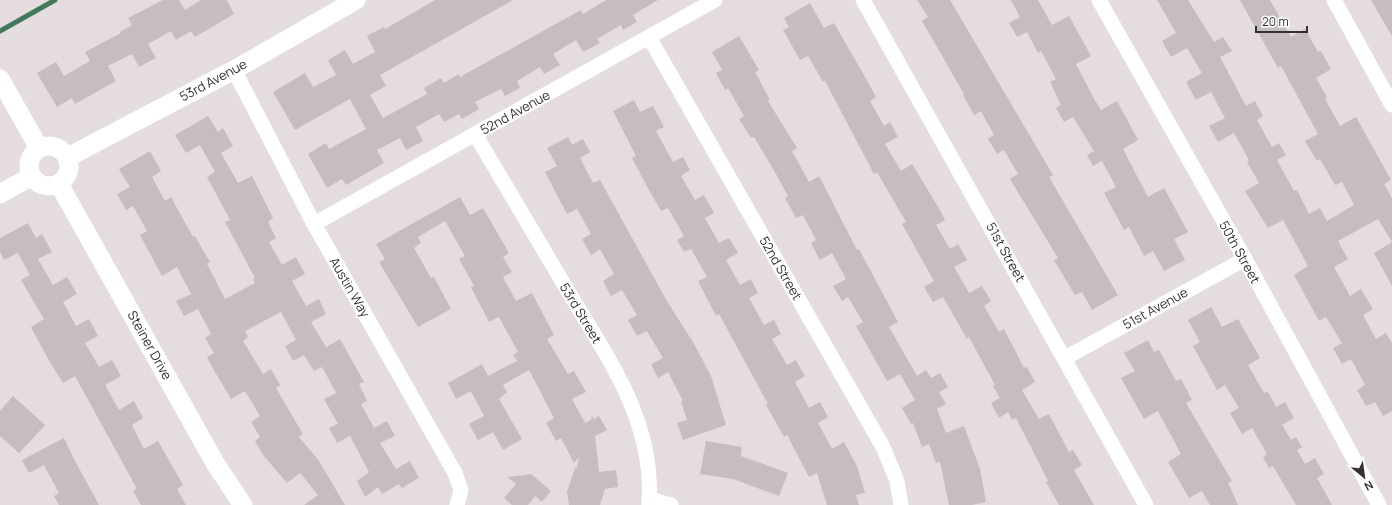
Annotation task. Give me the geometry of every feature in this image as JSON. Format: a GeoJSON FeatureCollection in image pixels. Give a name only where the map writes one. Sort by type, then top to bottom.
{"type":"FeatureCollection","features":[{"type":"Feature","properties":{"kind":"street","name":"53rd Avenue"},"geometry":{"type":"LineString","coordinates":[[68,157],[234,70],[356,0]]}},
{"type":"Feature","properties":{"kind":"street","name":"52nd Avenue"},"geometry":{"type":"LineString","coordinates":[[314,224],[715,0]]}},
{"type":"Feature","properties":{"kind":"street","name":"51st Street"},"geometry":{"type":"LineString","coordinates":[[864,0],[1146,505]]}},
{"type":"Feature","properties":{"kind":"street","name":"50th Street"},"geometry":{"type":"LineString","coordinates":[[1099,0],[1245,259],[1379,505]]}},
{"type":"Feature","properties":{"kind":"street"},"geometry":{"type":"LineString","coordinates":[[1334,0],[1392,105]]}},
{"type":"Feature","properties":{"kind":"street","name":"52nd Street"},"geometry":{"type":"LineString","coordinates":[[649,37],[883,447],[897,481],[901,505]]}},
{"type":"Feature","properties":{"kind":"street","name":"Austin Way"},"geometry":{"type":"LineString","coordinates":[[234,70],[314,224],[455,473],[461,490],[457,505]]}},
{"type":"Feature","properties":{"kind":"street"},"geometry":{"type":"LineString","coordinates":[[0,79],[39,148]]}},
{"type":"Feature","properties":{"kind":"street","name":"53rd Street"},"geometry":{"type":"LineString","coordinates":[[475,134],[626,389],[645,443],[649,480],[649,502]]}},
{"type":"Feature","properties":{"kind":"street"},"geometry":{"type":"LineString","coordinates":[[50,146],[60,149],[68,157],[70,167],[67,177],[59,184],[49,187],[39,184],[32,176],[29,166],[30,161],[32,156],[39,148],[50,146]]}},
{"type":"Feature","properties":{"kind":"street"},"geometry":{"type":"LineString","coordinates":[[0,194],[32,176]]}},
{"type":"Feature","properties":{"kind":"street","name":"Steiner Drive"},"geometry":{"type":"LineString","coordinates":[[59,184],[216,463],[243,505]]}},
{"type":"Feature","properties":{"kind":"street","name":"51st Avenue"},"geometry":{"type":"LineString","coordinates":[[1065,358],[1245,259]]}},
{"type":"Feature","properties":{"kind":"street"},"geometry":{"type":"LineString","coordinates":[[649,502],[671,505]]}},
{"type":"Feature","properties":{"kind":"building"},"geometry":{"type":"Polygon","coordinates":[[[163,0],[179,0],[185,10],[201,0],[227,0],[234,14],[195,37],[191,31],[176,40],[171,31],[148,44],[156,58],[139,67],[132,54],[108,66],[116,81],[75,104],[72,98],[57,107],[37,73],[56,62],[64,76],[90,61],[85,52],[121,33],[120,32],[132,25],[128,18],[163,0]]]}},
{"type":"Feature","properties":{"kind":"building"},"geometry":{"type":"Polygon","coordinates":[[[435,0],[513,0],[380,75],[386,86],[370,95],[383,118],[427,94],[424,88],[441,78],[444,83],[459,74],[460,77],[581,10],[583,14],[606,0],[658,0],[633,15],[637,22],[623,30],[621,25],[597,39],[600,43],[583,52],[576,40],[553,54],[560,65],[544,74],[540,67],[517,81],[520,88],[505,96],[501,89],[475,102],[479,109],[462,119],[459,114],[444,122],[439,114],[416,127],[423,141],[406,150],[400,138],[377,150],[384,163],[346,185],[342,179],[327,188],[308,154],[326,143],[329,149],[366,129],[350,99],[295,130],[273,92],[305,73],[313,87],[336,75],[328,60],[345,50],[353,64],[375,52],[367,36],[384,27],[385,29],[435,0]]]}},
{"type":"Feature","properties":{"kind":"building"},"geometry":{"type":"Polygon","coordinates":[[[917,0],[950,0],[1053,175],[1049,177],[1118,295],[1092,310],[1082,292],[1075,295],[1054,260],[1058,258],[1010,179],[1018,174],[1004,150],[997,154],[988,139],[994,135],[981,111],[974,115],[963,95],[964,94],[922,21],[928,17],[917,0]]]}},
{"type":"Feature","properties":{"kind":"building"},"geometry":{"type":"Polygon","coordinates":[[[1011,0],[1038,0],[1052,25],[1069,16],[1091,56],[1076,64],[1093,97],[1101,110],[1117,101],[1138,140],[1123,149],[1148,197],[1164,188],[1188,232],[1174,239],[1185,260],[1164,271],[1153,251],[1144,256],[1129,227],[1124,230],[1104,193],[1116,187],[1102,161],[1093,166],[1087,155],[1094,151],[1073,117],[1064,122],[1056,108],[1061,105],[1050,82],[1056,79],[1041,51],[1038,53],[1027,32],[1017,37],[1009,23],[1020,17],[1011,0]]]}},
{"type":"Feature","properties":{"kind":"building"},"geometry":{"type":"Polygon","coordinates":[[[1157,0],[1188,0],[1214,42],[1223,37],[1232,51],[1220,57],[1246,106],[1255,101],[1263,116],[1257,120],[1272,147],[1279,143],[1286,155],[1277,160],[1294,191],[1297,190],[1309,214],[1320,208],[1327,221],[1354,205],[1342,182],[1335,185],[1320,159],[1317,161],[1305,141],[1318,134],[1281,66],[1278,68],[1240,0],[1270,0],[1291,37],[1305,29],[1318,52],[1321,51],[1331,69],[1316,78],[1327,97],[1325,99],[1340,126],[1356,117],[1391,180],[1384,184],[1392,198],[1392,242],[1378,219],[1338,241],[1348,259],[1334,267],[1350,296],[1361,289],[1373,309],[1363,315],[1376,339],[1386,333],[1392,343],[1392,411],[1383,416],[1375,402],[1366,406],[1357,390],[1365,385],[1351,359],[1342,364],[1333,348],[1342,343],[1326,317],[1319,321],[1294,275],[1308,266],[1283,220],[1268,228],[1245,191],[1259,183],[1247,162],[1249,160],[1234,133],[1218,142],[1209,126],[1225,118],[1211,92],[1196,100],[1186,82],[1202,73],[1187,48],[1171,57],[1162,41],[1176,33],[1157,0]]]}},
{"type":"Feature","properties":{"kind":"building"},"geometry":{"type":"Polygon","coordinates":[[[1371,0],[1392,0],[1392,36],[1376,9],[1371,0]]]}},
{"type":"Feature","properties":{"kind":"building"},"geometry":{"type":"Polygon","coordinates":[[[810,3],[824,28],[834,23],[868,82],[876,97],[870,101],[884,126],[890,122],[898,137],[885,144],[901,171],[912,164],[937,205],[945,220],[936,225],[950,249],[958,244],[967,260],[954,267],[969,293],[982,286],[991,301],[984,306],[999,332],[1004,329],[1024,368],[1027,367],[1035,382],[1022,390],[1039,419],[1049,414],[1069,452],[1073,450],[1082,465],[1074,470],[1094,505],[1059,505],[1046,482],[1048,481],[1016,418],[1012,420],[1008,412],[999,418],[991,403],[1000,398],[993,386],[995,385],[969,337],[967,339],[943,297],[933,302],[924,287],[934,281],[902,224],[906,222],[877,172],[874,174],[825,81],[823,82],[808,56],[800,60],[783,30],[789,27],[784,18],[810,3]]]}},
{"type":"Feature","properties":{"kind":"building"},"geometry":{"type":"Polygon","coordinates":[[[739,36],[759,70],[755,72],[770,100],[768,101],[797,148],[792,151],[809,182],[819,176],[857,250],[859,249],[898,322],[889,327],[917,376],[926,370],[931,378],[940,373],[948,387],[939,392],[946,404],[937,409],[946,433],[964,426],[980,469],[986,502],[972,505],[949,505],[940,462],[936,463],[929,444],[922,447],[913,423],[911,424],[902,408],[915,400],[900,374],[887,381],[856,326],[863,322],[848,297],[842,301],[833,286],[846,279],[832,253],[820,260],[811,243],[816,240],[803,215],[796,218],[785,198],[788,196],[776,174],[754,137],[751,138],[739,119],[744,116],[728,88],[725,90],[716,73],[722,70],[712,52],[739,36]]]}},
{"type":"Feature","properties":{"kind":"building"},"geometry":{"type":"Polygon","coordinates":[[[634,100],[640,112],[653,106],[664,127],[656,131],[673,162],[683,157],[690,170],[681,176],[695,200],[704,195],[714,213],[705,218],[719,243],[729,238],[738,253],[726,260],[740,285],[751,279],[758,293],[749,298],[764,325],[774,320],[781,334],[772,339],[787,365],[796,360],[805,376],[795,382],[809,408],[820,402],[828,417],[818,423],[832,449],[844,442],[857,466],[865,493],[856,495],[859,505],[827,505],[817,473],[809,477],[787,435],[784,437],[766,405],[768,404],[719,314],[716,316],[698,281],[707,277],[691,249],[684,252],[677,240],[684,236],[668,208],[661,211],[650,192],[632,158],[636,156],[613,111],[634,100]]]}},
{"type":"Feature","properties":{"kind":"building"},"geometry":{"type":"Polygon","coordinates":[[[208,116],[218,132],[223,128],[233,146],[221,153],[238,183],[252,176],[273,218],[268,222],[276,238],[269,242],[282,265],[296,257],[305,274],[292,281],[306,306],[319,299],[326,314],[311,322],[326,347],[340,339],[364,382],[359,384],[367,401],[361,404],[374,428],[387,421],[395,436],[380,443],[396,469],[410,461],[419,478],[402,488],[399,484],[382,494],[378,487],[365,497],[357,481],[369,472],[350,436],[337,443],[329,428],[338,424],[324,399],[336,393],[322,367],[314,371],[304,355],[293,361],[285,346],[296,340],[281,312],[245,331],[248,337],[243,341],[263,374],[271,369],[280,385],[276,388],[303,434],[299,437],[319,461],[345,505],[304,505],[318,495],[300,473],[287,483],[263,455],[255,441],[260,437],[251,422],[260,416],[245,391],[231,399],[207,357],[214,353],[205,338],[211,334],[198,309],[184,316],[176,301],[191,294],[177,267],[162,276],[140,235],[147,231],[133,206],[126,210],[117,194],[130,187],[119,169],[150,151],[161,171],[152,177],[165,201],[171,197],[193,237],[195,236],[210,262],[207,264],[225,299],[255,283],[253,279],[255,278],[225,222],[230,220],[207,177],[215,172],[200,145],[186,153],[175,135],[208,116]]]}},
{"type":"Feature","properties":{"kind":"building"},"geometry":{"type":"Polygon","coordinates":[[[568,137],[572,145],[583,139],[590,152],[580,158],[593,183],[600,180],[668,303],[693,342],[711,376],[726,425],[683,440],[677,423],[687,420],[681,401],[683,401],[668,372],[658,378],[651,364],[663,358],[647,331],[637,336],[628,320],[637,315],[622,290],[611,296],[603,281],[614,274],[600,249],[591,255],[582,239],[591,234],[577,209],[567,214],[545,172],[557,166],[547,148],[568,137]]]}},
{"type":"Feature","properties":{"kind":"building"},"geometry":{"type":"Polygon","coordinates":[[[460,197],[470,215],[483,208],[509,253],[503,257],[512,272],[503,277],[516,301],[532,293],[554,335],[547,339],[568,374],[574,371],[586,392],[572,399],[585,423],[591,420],[592,415],[593,419],[599,416],[607,430],[595,436],[599,472],[616,470],[618,487],[605,489],[600,505],[569,505],[567,492],[575,468],[577,468],[579,457],[574,463],[561,438],[556,441],[546,423],[554,418],[529,370],[503,385],[507,392],[499,399],[522,439],[503,450],[493,432],[478,440],[469,424],[484,416],[471,391],[456,399],[448,383],[482,364],[488,376],[517,361],[513,355],[518,352],[499,317],[489,322],[471,287],[474,286],[459,259],[465,256],[445,221],[418,237],[421,243],[414,248],[431,278],[434,277],[451,309],[418,327],[379,262],[385,259],[376,244],[460,197]]]}},
{"type":"Feature","properties":{"kind":"building"},"geometry":{"type":"Polygon","coordinates":[[[28,223],[36,238],[42,234],[52,252],[38,259],[53,285],[67,277],[77,294],[63,302],[76,326],[89,319],[98,336],[85,343],[99,367],[112,360],[121,376],[105,385],[119,410],[134,401],[143,418],[132,425],[144,449],[158,441],[183,485],[177,489],[186,505],[141,505],[133,491],[137,489],[75,376],[63,383],[48,359],[31,327],[44,319],[21,280],[30,275],[18,253],[4,260],[0,252],[0,238],[28,223]]]}},
{"type":"Feature","properties":{"kind":"building"},"geometry":{"type":"Polygon","coordinates":[[[1392,242],[1392,286],[1374,253],[1392,242]]]}},
{"type":"Feature","properties":{"kind":"building"},"geometry":{"type":"Polygon","coordinates":[[[1211,307],[1222,327],[1238,319],[1260,358],[1248,365],[1264,393],[1268,392],[1276,407],[1285,402],[1294,418],[1282,425],[1291,440],[1296,437],[1302,447],[1297,450],[1305,464],[1315,458],[1324,474],[1317,478],[1332,505],[1296,505],[1273,466],[1269,468],[1263,457],[1267,454],[1252,428],[1242,434],[1230,413],[1239,408],[1225,385],[1217,390],[1193,346],[1200,342],[1188,320],[1211,307]]]}},
{"type":"Feature","properties":{"kind":"building"},"geometry":{"type":"Polygon","coordinates":[[[1148,340],[1154,352],[1159,350],[1176,381],[1181,379],[1192,400],[1186,403],[1232,481],[1228,483],[1238,505],[1210,505],[1202,491],[1189,498],[1168,462],[1181,454],[1158,411],[1144,419],[1121,378],[1135,371],[1124,353],[1148,340]]]}},
{"type":"Feature","properties":{"kind":"building"},"geometry":{"type":"Polygon","coordinates":[[[13,396],[45,425],[19,453],[0,436],[0,411],[13,396]]]}},
{"type":"Feature","properties":{"kind":"building"},"geometry":{"type":"Polygon","coordinates":[[[64,438],[99,505],[59,505],[54,496],[59,493],[44,465],[29,473],[22,460],[64,438]]]}},
{"type":"Feature","properties":{"kind":"building"},"geometry":{"type":"Polygon","coordinates":[[[706,441],[742,447],[741,456],[788,473],[779,496],[733,479],[700,474],[706,441]]]}},
{"type":"Feature","properties":{"kind":"building"},"geometry":{"type":"Polygon","coordinates":[[[531,474],[551,491],[542,502],[535,496],[528,505],[512,505],[504,498],[516,484],[507,477],[531,474]]]}},
{"type":"Feature","properties":{"kind":"waterway"},"geometry":{"type":"LineString","coordinates":[[0,31],[55,0]]}}]}
